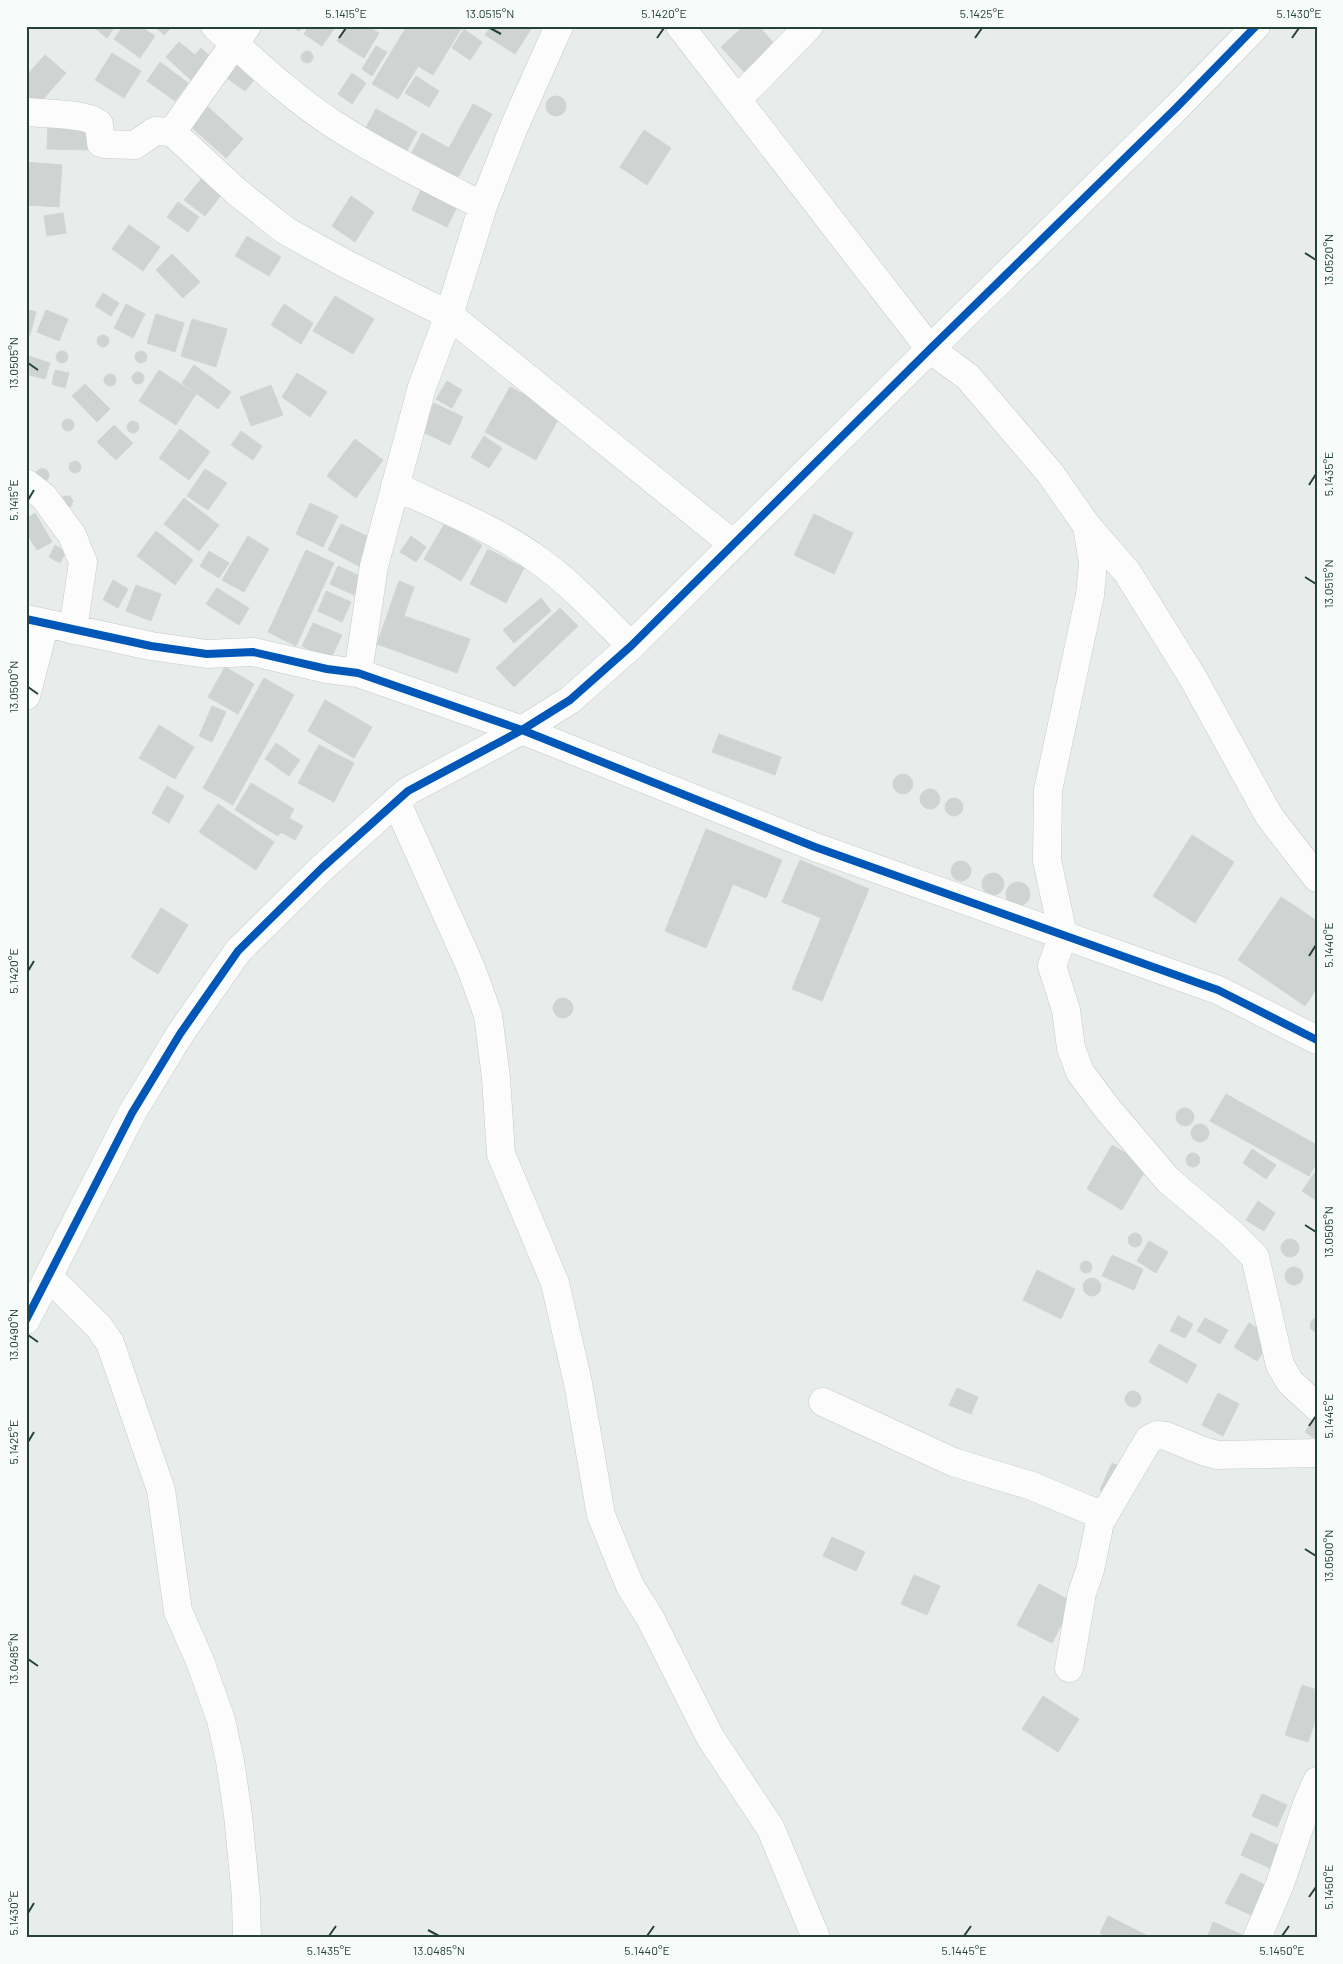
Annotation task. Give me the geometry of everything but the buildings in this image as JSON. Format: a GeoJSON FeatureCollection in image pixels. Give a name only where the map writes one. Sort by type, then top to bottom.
{"type":"FeatureCollection","features":[{"type":"Feature","properties":{"kind":"street"},"geometry":{"type":"LineString","coordinates":[[215,26],[241,35],[266,72],[331,123],[388,158],[483,206]]}},
{"type":"Feature","properties":{"kind":"street"},"geometry":{"type":"LineString","coordinates":[[358,673],[374,566],[422,387],[449,315],[483,206],[514,127],[559,26]]}},
{"type":"Feature","properties":{"kind":"street"},"geometry":{"type":"LineString","coordinates":[[680,26],[930,349],[968,377],[1050,473],[1087,526],[1127,572],[1193,678],[1269,816],[1317,878]]}},
{"type":"Feature","properties":{"kind":"street"},"geometry":{"type":"LineString","coordinates":[[737,100],[809,26]]}},
{"type":"Feature","properties":{"kind":"street"},"geometry":{"type":"LineString","coordinates":[[26,1320],[132,1113],[180,1034],[238,951],[322,868],[408,791],[522,730],[570,700],[631,646],[1176,108],[1256,26]]}},
{"type":"Feature","properties":{"kind":"street"},"geometry":{"type":"LineString","coordinates":[[172,132],[241,35]]}},
{"type":"Feature","properties":{"kind":"street"},"geometry":{"type":"LineString","coordinates":[[26,112],[94,119],[99,124],[101,143],[104,144],[135,145],[155,131],[172,132],[237,192],[286,231],[346,264],[449,315],[733,544]]}},
{"type":"Feature","properties":{"kind":"street"},"geometry":{"type":"LineString","coordinates":[[26,483],[44,497],[72,535],[83,562],[73,630]]}},
{"type":"Feature","properties":{"kind":"street"},"geometry":{"type":"LineString","coordinates":[[395,486],[509,541],[537,559],[569,583],[631,646]]}},
{"type":"Feature","properties":{"kind":"street"},"geometry":{"type":"LineString","coordinates":[[1087,526],[1093,564],[1090,595],[1048,790],[1047,860],[1063,935],[1052,966],[1066,1010],[1071,1048],[1080,1072],[1106,1107],[1168,1180],[1231,1233],[1255,1257],[1280,1365],[1290,1382],[1317,1407]]}},
{"type":"Feature","properties":{"kind":"street"},"geometry":{"type":"LineString","coordinates":[[26,696],[36,621],[151,646],[206,654],[252,652],[327,669],[358,673],[522,730],[814,847],[1218,990],[1317,1040]]}},
{"type":"Feature","properties":{"kind":"street"},"geometry":{"type":"LineString","coordinates":[[396,801],[471,968],[488,1015],[496,1078],[501,1154],[554,1283],[578,1384],[601,1515],[630,1586],[650,1618],[710,1737],[771,1829],[816,1938]]}},
{"type":"Feature","properties":{"kind":"street"},"geometry":{"type":"LineString","coordinates":[[49,1277],[99,1327],[110,1343],[161,1490],[178,1611],[200,1661],[221,1720],[230,1761],[238,1815],[246,1898],[247,1938]]}},
{"type":"Feature","properties":{"kind":"street"},"geometry":{"type":"LineString","coordinates":[[823,1402],[953,1462],[1032,1486],[1103,1516]]}},
{"type":"Feature","properties":{"kind":"street"},"geometry":{"type":"LineString","coordinates":[[1069,1668],[1082,1593],[1090,1570],[1100,1522],[1149,1439],[1157,1435],[1218,1455],[1317,1453]]}},
{"type":"Feature","properties":{"kind":"street"},"geometry":{"type":"LineString","coordinates":[[1257,1938],[1280,1884],[1307,1804],[1317,1781]]}},
{"type":"Feature","properties":{"kind":"cycle path"},"geometry":{"type":"LineString","coordinates":[[26,1320],[132,1113],[180,1034],[238,951],[322,868],[408,791],[522,730],[570,700],[631,646],[1176,108],[1256,26]]}},
{"type":"Feature","properties":{"kind":"cycle path"},"geometry":{"type":"LineString","coordinates":[[26,619],[151,646],[207,654],[253,652],[327,669],[358,673],[522,730],[815,847],[1218,990],[1317,1040]]}}]}
